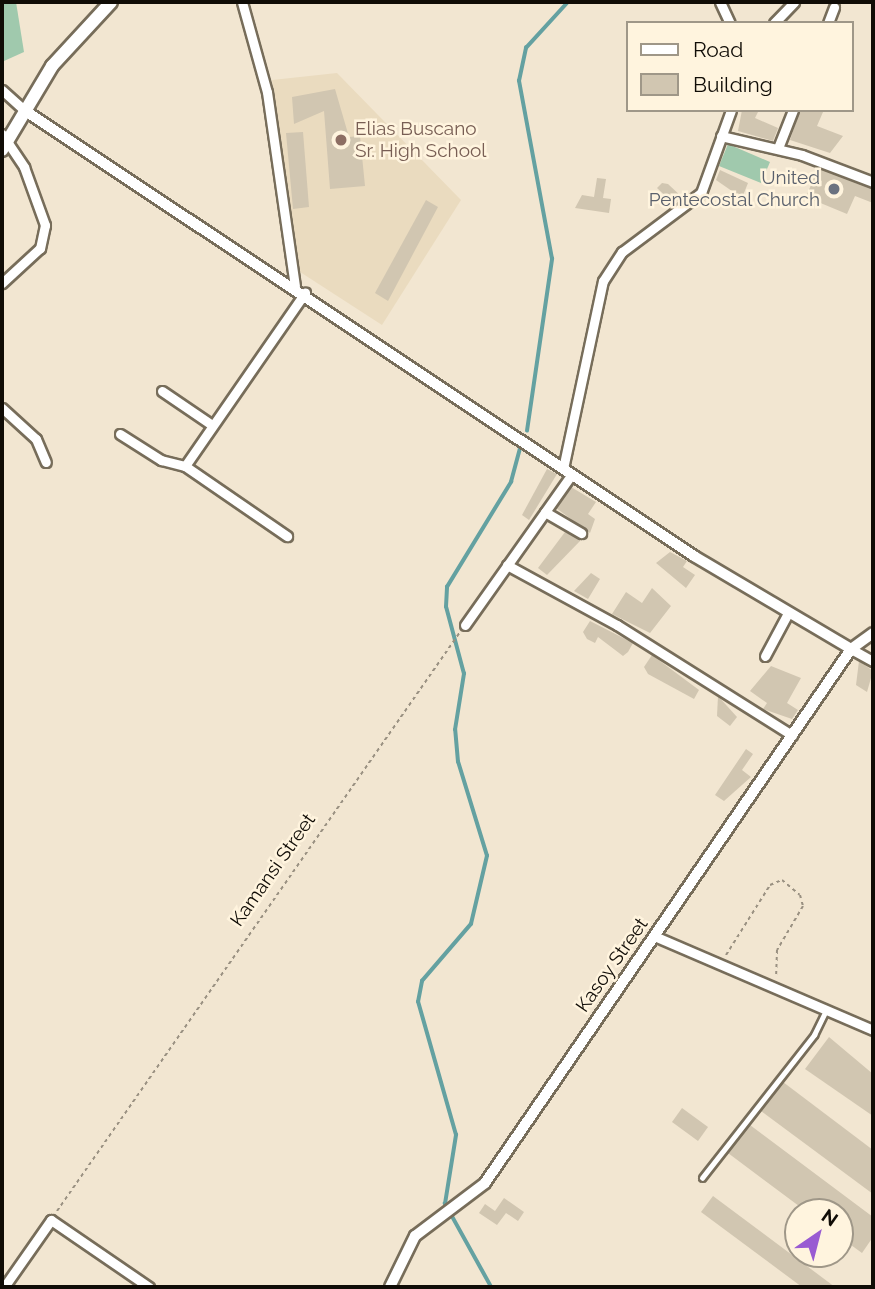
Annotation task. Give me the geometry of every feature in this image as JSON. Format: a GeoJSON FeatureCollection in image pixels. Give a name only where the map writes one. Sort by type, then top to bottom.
{"type":"FeatureCollection","features":[{"type":"Feature","properties":{"kind":"main road"},"geometry":{"type":"LineString","coordinates":[[4,142],[67,46],[111,2]]}},
{"type":"Feature","properties":{"kind":"street"},"geometry":{"type":"LineString","coordinates":[[242,2],[267,92],[295,286]]}},
{"type":"Feature","properties":{"kind":"street"},"geometry":{"type":"LineString","coordinates":[[720,2],[729,21]]}},
{"type":"Feature","properties":{"kind":"street"},"geometry":{"type":"LineString","coordinates":[[776,21],[794,2]]}},
{"type":"Feature","properties":{"kind":"street"},"geometry":{"type":"LineString","coordinates":[[829,21],[834,7]]}},
{"type":"Feature","properties":{"kind":"street"},"geometry":{"type":"LineString","coordinates":[[2,90],[24,110],[564,464],[572,474],[788,613],[873,661]]}},
{"type":"Feature","properties":{"kind":"street"},"geometry":{"type":"LineString","coordinates":[[564,464],[608,270],[631,245],[694,203],[730,112]]}},
{"type":"Feature","properties":{"kind":"street"},"geometry":{"type":"LineString","coordinates":[[778,148],[792,112]]}},
{"type":"Feature","properties":{"kind":"street"},"geometry":{"type":"LineString","coordinates":[[721,135],[778,148],[873,182]]}},
{"type":"Feature","properties":{"kind":"street"},"geometry":{"type":"LineString","coordinates":[[2,283],[40,248],[45,225],[4,142]]}},
{"type":"Feature","properties":{"kind":"street"},"geometry":{"type":"LineString","coordinates":[[185,466],[305,293]]}},
{"type":"Feature","properties":{"kind":"street"},"geometry":{"type":"LineString","coordinates":[[162,391],[212,425]]}},
{"type":"Feature","properties":{"kind":"street"},"geometry":{"type":"LineString","coordinates":[[2,408],[36,439],[46,462]]}},
{"type":"Feature","properties":{"kind":"street"},"geometry":{"type":"LineString","coordinates":[[120,434],[160,460],[185,466],[287,536]]}},
{"type":"Feature","properties":{"kind":"street"},"geometry":{"type":"LineString","coordinates":[[465,625],[572,474]]}},
{"type":"Feature","properties":{"kind":"street"},"geometry":{"type":"LineString","coordinates":[[545,512],[581,533]]}},
{"type":"Feature","properties":{"kind":"street"},"geometry":{"type":"LineString","coordinates":[[507,565],[617,625],[792,735]]}},
{"type":"Feature","properties":{"kind":"street"},"geometry":{"type":"LineString","coordinates":[[765,656],[788,613]]}},
{"type":"Feature","properties":{"kind":"street","name":"Kasoy Street"},"geometry":{"type":"LineString","coordinates":[[390,1287],[408,1245],[439,1217],[462,1204],[485,1183],[851,649],[873,633]]}},
{"type":"Feature","properties":{"kind":"street"},"geometry":{"type":"LineString","coordinates":[[654,936],[722,962],[873,1030]]}},
{"type":"Feature","properties":{"kind":"street"},"geometry":{"type":"LineString","coordinates":[[4,1287],[51,1220],[149,1287]]}},
{"type":"Feature","properties":{"kind":"lane"},"geometry":{"type":"LineString","coordinates":[[702,1178],[814,1035],[826,1009]]}},
{"type":"Feature","properties":{"kind":"path","name":"Kamansi Street"},"geometry":{"type":"LineString","coordinates":[[51,1220],[465,625]]}},
{"type":"Feature","properties":{"kind":"path"},"geometry":{"type":"LineString","coordinates":[[722,962],[770,885],[782,880],[803,900],[777,950],[775,986]]}},
{"type":"Feature","properties":{"kind":"shaded area","name":"Elias Buscano Sr. High School"},"geometry":{"type":"Polygon","coordinates":[[[337,73],[461,200],[382,325],[297,270],[272,80],[337,73]]]}},
{"type":"Feature","properties":{"kind":"green space"},"geometry":{"type":"Polygon","coordinates":[[[2,2],[16,2],[24,52],[4,61],[2,2]]]}},
{"type":"Feature","properties":{"kind":"green space"},"geometry":{"type":"Polygon","coordinates":[[[728,144],[770,162],[761,183],[719,166],[728,144]]]}},
{"type":"Feature","properties":{"kind":"building"},"geometry":{"type":"Polygon","coordinates":[[[335,89],[349,137],[360,136],[365,186],[330,189],[324,111],[294,124],[292,97],[335,89]]]}},
{"type":"Feature","properties":{"kind":"building"},"geometry":{"type":"Polygon","coordinates":[[[742,112],[758,112],[755,118],[778,128],[773,141],[738,131],[742,112]]]}},
{"type":"Feature","properties":{"kind":"building"},"geometry":{"type":"Polygon","coordinates":[[[799,112],[823,112],[817,126],[843,136],[830,153],[790,140],[799,112]]]}},
{"type":"Feature","properties":{"kind":"building"},"geometry":{"type":"Polygon","coordinates":[[[303,132],[309,207],[293,209],[286,133],[303,132]]]}},
{"type":"Feature","properties":{"kind":"building","name":"United Pentecostal Church"},"geometry":{"type":"Polygon","coordinates":[[[818,168],[873,189],[873,203],[855,196],[847,214],[806,197],[818,168]]]}},
{"type":"Feature","properties":{"kind":"building"},"geometry":{"type":"Polygon","coordinates":[[[720,170],[748,183],[742,198],[716,180],[720,170]]]}},
{"type":"Feature","properties":{"kind":"building"},"geometry":{"type":"Polygon","coordinates":[[[597,178],[606,179],[603,198],[611,199],[609,213],[575,208],[582,195],[594,197],[597,178]]]}},
{"type":"Feature","properties":{"kind":"building"},"geometry":{"type":"Polygon","coordinates":[[[662,183],[668,184],[683,198],[674,204],[657,188],[662,183]]]}},
{"type":"Feature","properties":{"kind":"building"},"geometry":{"type":"Polygon","coordinates":[[[426,200],[438,207],[388,301],[375,293],[426,200]]]}},
{"type":"Feature","properties":{"kind":"building"},"geometry":{"type":"Polygon","coordinates":[[[547,469],[557,474],[529,520],[522,515],[547,469]]]}},
{"type":"Feature","properties":{"kind":"building"},"geometry":{"type":"Polygon","coordinates":[[[571,487],[596,502],[588,514],[595,519],[590,533],[556,508],[571,487]]]}},
{"type":"Feature","properties":{"kind":"building"},"geometry":{"type":"Polygon","coordinates":[[[565,532],[581,540],[547,575],[538,568],[565,532]]]}},
{"type":"Feature","properties":{"kind":"building"},"geometry":{"type":"Polygon","coordinates":[[[670,552],[687,561],[683,567],[695,575],[686,588],[656,563],[670,552]]]}},
{"type":"Feature","properties":{"kind":"building"},"geometry":{"type":"Polygon","coordinates":[[[591,573],[600,579],[588,599],[574,591],[591,573]]]}},
{"type":"Feature","properties":{"kind":"building"},"geometry":{"type":"Polygon","coordinates":[[[652,588],[671,606],[650,633],[612,614],[626,592],[642,603],[652,588]]]}},
{"type":"Feature","properties":{"kind":"building"},"geometry":{"type":"Polygon","coordinates":[[[590,621],[633,643],[628,652],[623,656],[598,637],[595,643],[587,639],[583,632],[590,621]]]}},
{"type":"Feature","properties":{"kind":"building"},"geometry":{"type":"Polygon","coordinates":[[[652,655],[699,690],[694,699],[648,674],[644,667],[652,655]]]}},
{"type":"Feature","properties":{"kind":"building"},"geometry":{"type":"Polygon","coordinates":[[[859,661],[873,671],[867,692],[856,685],[859,661]]]}},
{"type":"Feature","properties":{"kind":"building"},"geometry":{"type":"Polygon","coordinates":[[[771,666],[801,678],[787,703],[798,710],[792,719],[763,709],[767,703],[750,691],[771,666]]]}},
{"type":"Feature","properties":{"kind":"building"},"geometry":{"type":"Polygon","coordinates":[[[718,696],[737,717],[730,726],[717,716],[718,696]]]}},
{"type":"Feature","properties":{"kind":"building"},"geometry":{"type":"Polygon","coordinates":[[[746,749],[753,754],[742,770],[751,777],[724,801],[715,795],[746,749]]]}},
{"type":"Feature","properties":{"kind":"building"},"geometry":{"type":"Polygon","coordinates":[[[829,1037],[873,1074],[873,1116],[805,1069],[829,1037]]]}},
{"type":"Feature","properties":{"kind":"building"},"geometry":{"type":"Polygon","coordinates":[[[783,1082],[873,1150],[873,1194],[761,1111],[783,1082]]]}},
{"type":"Feature","properties":{"kind":"building"},"geometry":{"type":"Polygon","coordinates":[[[682,1108],[708,1127],[698,1141],[672,1122],[682,1108]]]}},
{"type":"Feature","properties":{"kind":"building"},"geometry":{"type":"Polygon","coordinates":[[[750,1125],[848,1198],[788,1198],[728,1153],[750,1125]]]}},
{"type":"Feature","properties":{"kind":"building"},"geometry":{"type":"Polygon","coordinates":[[[713,1196],[784,1249],[784,1268],[810,1268],[835,1287],[802,1287],[701,1212],[713,1196]]]}},
{"type":"Feature","properties":{"kind":"building"},"geometry":{"type":"Polygon","coordinates":[[[504,1198],[524,1212],[518,1221],[506,1213],[497,1225],[479,1213],[485,1204],[495,1211],[504,1198]]]}},
{"type":"Feature","properties":{"kind":"building"},"geometry":{"type":"Polygon","coordinates":[[[854,1203],[873,1217],[873,1237],[862,1253],[854,1247],[854,1203]]]}},
{"type":"Feature","properties":{"kind":"waterway"},"geometry":{"type":"LineString","coordinates":[[527,431],[552,259],[519,81],[526,48],[568,2]]}},
{"type":"Feature","properties":{"kind":"waterway"},"geometry":{"type":"LineString","coordinates":[[491,1287],[445,1204],[456,1135],[418,1002],[422,981],[471,924],[487,856],[458,762],[455,730],[464,674],[446,607],[447,587],[511,482],[521,444]]}},
{"type":"Feature","properties":{"kind":"place","name":"Elias Buscano Sr. High School"},"geometry":{"type":"Point","coordinates":[341,140]}},
{"type":"Feature","properties":{"kind":"place","name":"United Pentecostal Church"},"geometry":{"type":"Point","coordinates":[834,189]}}]}
